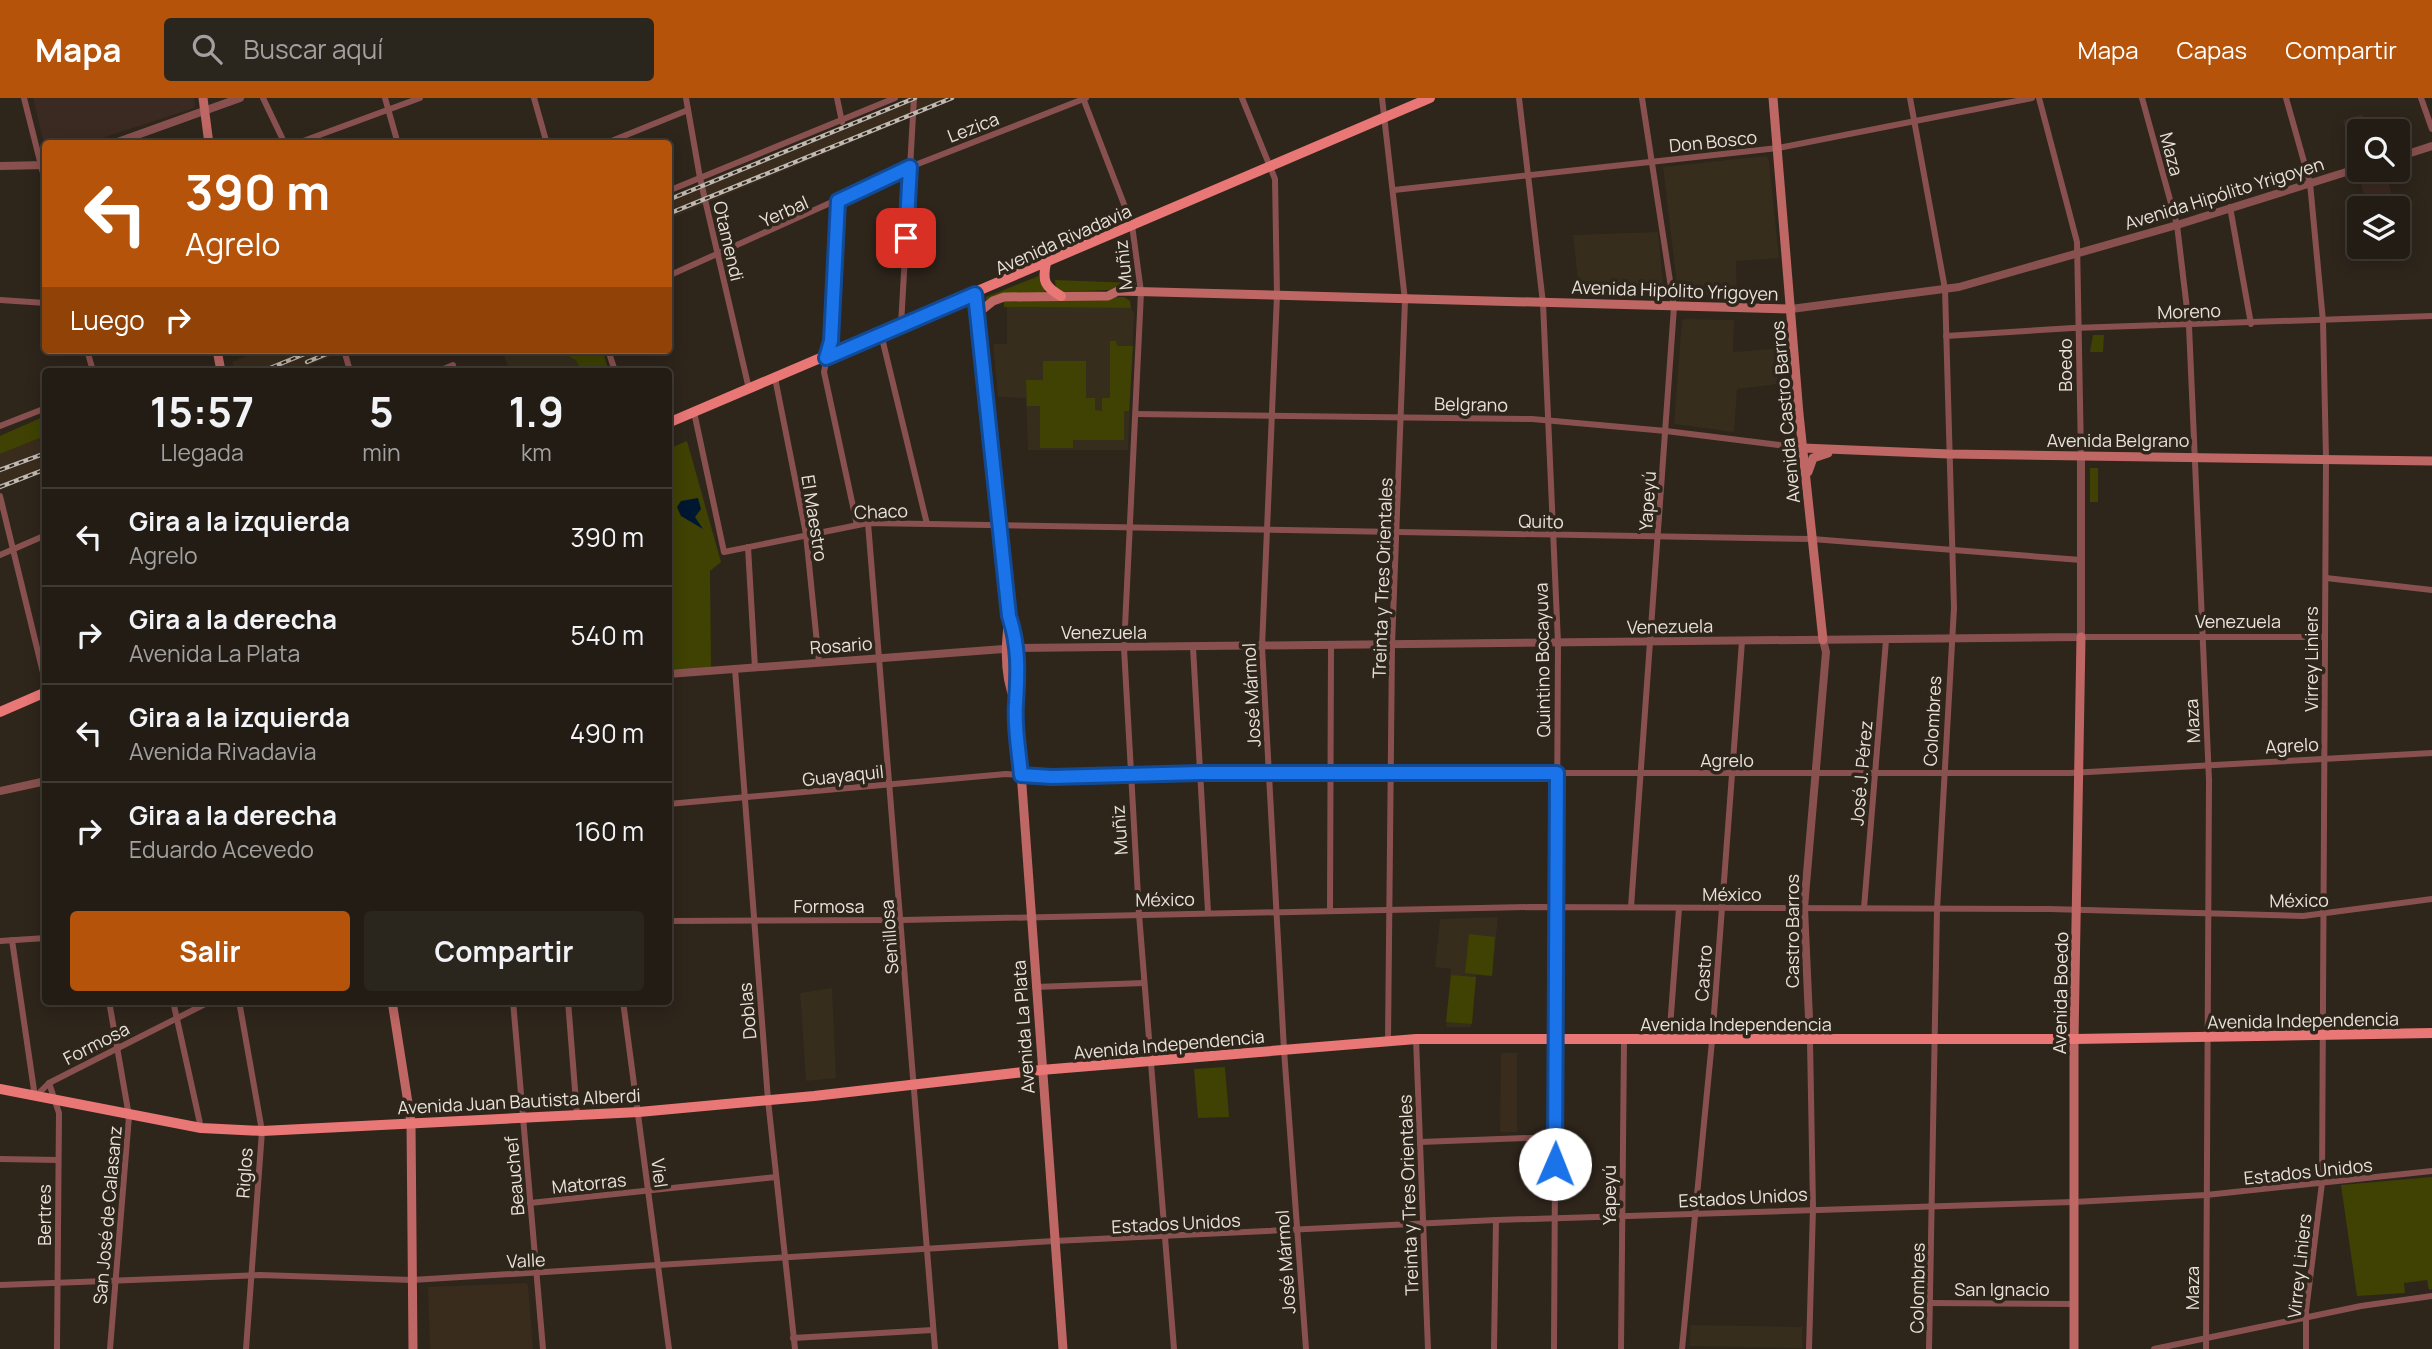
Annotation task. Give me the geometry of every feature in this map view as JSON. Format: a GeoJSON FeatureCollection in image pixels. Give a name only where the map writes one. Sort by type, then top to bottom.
{"type":"FeatureCollection","features":[{"type":"Feature","properties":{"kind":"main road"},"geometry":{"type":"LineString","coordinates":[[203,98],[207,111],[209,140]]}},
{"type":"Feature","properties":{"kind":"main road","name":"Avenida Rivadavia"},"geometry":{"type":"LineString","coordinates":[[672,421],[826,358],[1430,98]]}},
{"type":"Feature","properties":{"kind":"main road","name":"Avenida Castro Barros"},"geometry":{"type":"LineString","coordinates":[[1773,98],[1803,448],[1823,640]]}},
{"type":"Feature","properties":{"kind":"main road"},"geometry":{"type":"LineString","coordinates":[[1046,263],[1045,284],[1060,296]]}},
{"type":"Feature","properties":{"kind":"main road","name":"Avenida Hipólito Yrigoyen"},"geometry":{"type":"LineString","coordinates":[[978,313],[993,301],[1004,297],[1108,296],[1115,291],[1791,309]]}},
{"type":"Feature","properties":{"kind":"main road","name":"Avenida La Plata"},"geometry":{"type":"LineString","coordinates":[[975,294],[1012,648],[1019,686],[1016,703],[1063,1349]]}},
{"type":"Feature","properties":{"kind":"main road"},"geometry":{"type":"LineString","coordinates":[[1800,414],[1809,439],[1828,450]]}},
{"type":"Feature","properties":{"kind":"main road","name":"Avenida Belgrano"},"geometry":{"type":"LineString","coordinates":[[1803,448],[1840,452],[2432,461]]}},
{"type":"Feature","properties":{"kind":"main road"},"geometry":{"type":"LineString","coordinates":[[1807,484],[1812,458],[1840,452]]}},
{"type":"Feature","properties":{"kind":"main road","name":"Avenida Boedo"},"geometry":{"type":"LineString","coordinates":[[2074,1349],[2074,1039],[2081,772],[2081,637]]}},
{"type":"Feature","properties":{"kind":"main road"},"geometry":{"type":"LineString","coordinates":[[0,712],[42,694]]}},
{"type":"Feature","properties":{"kind":"main road"},"geometry":{"type":"LineString","coordinates":[[393,1005],[411,1122],[414,1349]]}},
{"type":"Feature","properties":{"kind":"main road","name":"Avenida Independencia"},"geometry":{"type":"LineString","coordinates":[[1041,1070],[1416,1039],[2074,1039],[2432,1033]]}},
{"type":"Feature","properties":{"kind":"main road","name":"Avenida Juan Bautista Alberdi"},"geometry":{"type":"LineString","coordinates":[[0,1089],[201,1128],[262,1131],[639,1112],[1041,1070]]}},
{"type":"Feature","properties":{"kind":"street"},"geometry":{"type":"LineString","coordinates":[[24,98],[42,162]]}},
{"type":"Feature","properties":{"kind":"street"},"geometry":{"type":"LineString","coordinates":[[124,140],[240,98]]}},
{"type":"Feature","properties":{"kind":"street"},"geometry":{"type":"LineString","coordinates":[[263,98],[283,140]]}},
{"type":"Feature","properties":{"kind":"street"},"geometry":{"type":"LineString","coordinates":[[386,98],[397,140]]}},
{"type":"Feature","properties":{"kind":"street"},"geometry":{"type":"LineString","coordinates":[[306,140],[420,98]]}},
{"type":"Feature","properties":{"kind":"street"},"geometry":{"type":"LineString","coordinates":[[534,98],[546,140]]}},
{"type":"Feature","properties":{"kind":"street","name":"Otamendi"},"geometry":{"type":"LineString","coordinates":[[686,98],[701,181],[749,389]]}},
{"type":"Feature","properties":{"kind":"street"},"geometry":{"type":"LineString","coordinates":[[837,98],[842,122]]}},
{"type":"Feature","properties":{"kind":"street"},"geometry":{"type":"LineString","coordinates":[[672,190],[701,181],[895,98]]}},
{"type":"Feature","properties":{"kind":"street"},"geometry":{"type":"LineString","coordinates":[[901,325],[914,98]]}},
{"type":"Feature","properties":{"kind":"street","name":"Lezica"},"geometry":{"type":"LineString","coordinates":[[910,167],[1084,98]]}},
{"type":"Feature","properties":{"kind":"street","name":"Muñiz"},"geometry":{"type":"LineString","coordinates":[[1084,98],[1132,225],[1140,292],[1124,648],[1139,914],[1174,1349]]}},
{"type":"Feature","properties":{"kind":"street","name":"José Mármol"},"geometry":{"type":"LineString","coordinates":[[1242,98],[1275,179],[1277,295],[1262,647],[1284,1050],[1306,1349]]}},
{"type":"Feature","properties":{"kind":"street","name":"Treinta y Tres Orientales"},"geometry":{"type":"LineString","coordinates":[[1382,98],[1405,300],[1392,645],[1388,1041]]}},
{"type":"Feature","properties":{"kind":"street","name":"Quintino Bocayuva"},"geometry":{"type":"LineString","coordinates":[[1519,98],[1543,303],[1558,643],[1554,1349]]}},
{"type":"Feature","properties":{"kind":"street","name":"Yapeyú"},"geometry":{"type":"LineString","coordinates":[[1631,907],[1674,307],[1642,98]]}},
{"type":"Feature","properties":{"kind":"street","name":"Colombres"},"geometry":{"type":"LineString","coordinates":[[1910,98],[1945,289],[1954,620],[1937,909],[1929,1349]]}},
{"type":"Feature","properties":{"kind":"street","name":"Don Bosco"},"geometry":{"type":"LineString","coordinates":[[1394,190],[1778,148],[2032,98]]}},
{"type":"Feature","properties":{"kind":"street","name":"Boedo"},"geometry":{"type":"LineString","coordinates":[[2039,98],[2078,254],[2081,328],[2081,637]]}},
{"type":"Feature","properties":{"kind":"street","name":"Maza"},"geometry":{"type":"LineString","coordinates":[[2142,98],[2177,225],[2189,326],[2208,763],[2206,1349]]}},
{"type":"Feature","properties":{"kind":"street","name":"Virrey Liniers"},"geometry":{"type":"LineString","coordinates":[[2286,98],[2310,183],[2323,321],[2326,458],[2322,1183],[2306,1319],[2306,1349]]}},
{"type":"Feature","properties":{"kind":"street"},"geometry":{"type":"LineString","coordinates":[[2421,98],[2432,129]]}},
{"type":"Feature","properties":{"kind":"street"},"geometry":{"type":"LineString","coordinates":[[614,140],[688,110]]}},
{"type":"Feature","properties":{"kind":"street"},"geometry":{"type":"LineString","coordinates":[[2410,153],[2432,146]]}},
{"type":"Feature","properties":{"kind":"street"},"geometry":{"type":"LineString","coordinates":[[0,166],[42,166]]}},
{"type":"Feature","properties":{"kind":"street","name":"Yerbal"},"geometry":{"type":"LineString","coordinates":[[672,274],[718,256],[910,167]]}},
{"type":"Feature","properties":{"kind":"street","name":"Avenida Hipólito Yrigoyen"},"geometry":{"type":"LineString","coordinates":[[1791,309],[1945,289],[2078,254],[2347,172]]}},
{"type":"Feature","properties":{"kind":"street"},"geometry":{"type":"LineString","coordinates":[[838,201],[831,341],[824,372],[857,524]]}},
{"type":"Feature","properties":{"kind":"street"},"geometry":{"type":"LineString","coordinates":[[2230,207],[2251,324]]}},
{"type":"Feature","properties":{"kind":"street"},"geometry":{"type":"LineString","coordinates":[[0,300],[42,303]]}},
{"type":"Feature","properties":{"kind":"street","name":"Moreno"},"geometry":{"type":"LineString","coordinates":[[1946,336],[2081,328],[2432,316]]}},
{"type":"Feature","properties":{"kind":"street"},"geometry":{"type":"LineString","coordinates":[[881,334],[927,524]]}},
{"type":"Feature","properties":{"kind":"street"},"geometry":{"type":"LineString","coordinates":[[446,368],[453,365]]}},
{"type":"Feature","properties":{"kind":"street","name":"El Maestro"},"geometry":{"type":"LineString","coordinates":[[775,378],[806,534],[819,663]]}},
{"type":"Feature","properties":{"kind":"street"},"geometry":{"type":"LineString","coordinates":[[0,426],[42,410]]}},
{"type":"Feature","properties":{"kind":"street","name":"Chaco"},"geometry":{"type":"LineString","coordinates":[[694,412],[724,552],[857,524],[1000,526]]}},
{"type":"Feature","properties":{"kind":"street","name":"Belgrano"},"geometry":{"type":"LineString","coordinates":[[1136,414],[1548,420],[1803,448]]}},
{"type":"Feature","properties":{"kind":"street"},"geometry":{"type":"LineString","coordinates":[[0,496],[42,668]]}},
{"type":"Feature","properties":{"kind":"street","name":"Senillosa"},"geometry":{"type":"LineString","coordinates":[[868,523],[935,1349]]}},
{"type":"Feature","properties":{"kind":"street","name":"Quito"},"geometry":{"type":"LineString","coordinates":[[1000,526],[1812,539],[2081,560]]}},
{"type":"Feature","properties":{"kind":"street"},"geometry":{"type":"LineString","coordinates":[[0,555],[42,537]]}},
{"type":"Feature","properties":{"kind":"street"},"geometry":{"type":"LineString","coordinates":[[748,547],[755,668]]}},
{"type":"Feature","properties":{"kind":"street"},"geometry":{"type":"LineString","coordinates":[[2326,578],[2432,590]]}},
{"type":"Feature","properties":{"kind":"street","name":"Venezuela"},"geometry":{"type":"LineString","coordinates":[[1012,648],[2324,637]]}},
{"type":"Feature","properties":{"kind":"street","name":"Castro Barros"},"geometry":{"type":"LineString","coordinates":[[1809,1349],[1813,1208],[1804,908],[1826,652],[1823,640]]}},
{"type":"Feature","properties":{"kind":"street","name":"José J. Pérez"},"geometry":{"type":"LineString","coordinates":[[1864,908],[1886,640]]}},
{"type":"Feature","properties":{"kind":"street","name":"Castro"},"geometry":{"type":"LineString","coordinates":[[1682,1349],[1712,1041],[1742,641]]}},
{"type":"Feature","properties":{"kind":"street"},"geometry":{"type":"LineString","coordinates":[[1330,910],[1331,646]]}},
{"type":"Feature","properties":{"kind":"street"},"geometry":{"type":"LineString","coordinates":[[1193,647],[1208,912]]}},
{"type":"Feature","properties":{"kind":"street","name":"Rosario"},"geometry":{"type":"LineString","coordinates":[[672,674],[1012,648]]}},
{"type":"Feature","properties":{"kind":"street","name":"Doblas"},"geometry":{"type":"LineString","coordinates":[[735,669],[768,1100],[794,1349]]}},
{"type":"Feature","properties":{"kind":"street","name":"Agrelo"},"geometry":{"type":"LineString","coordinates":[[1021,775],[2081,772],[2208,763],[2432,753]]}},
{"type":"Feature","properties":{"kind":"street","name":"Guayaquil"},"geometry":{"type":"LineString","coordinates":[[672,804],[745,800],[890,784],[1021,775]]}},
{"type":"Feature","properties":{"kind":"street"},"geometry":{"type":"LineString","coordinates":[[0,791],[42,782]]}},
{"type":"Feature","properties":{"kind":"street","name":"México"},"geometry":{"type":"LineString","coordinates":[[1031,915],[1631,907],[2078,910],[2323,916],[2432,899]]}},
{"type":"Feature","properties":{"kind":"street"},"geometry":{"type":"LineString","coordinates":[[1669,1041],[1679,908]]}},
{"type":"Feature","properties":{"kind":"street","name":"Formosa"},"geometry":{"type":"LineString","coordinates":[[672,921],[902,920],[1031,915]]}},
{"type":"Feature","properties":{"kind":"street"},"geometry":{"type":"LineString","coordinates":[[0,941],[42,938]]}},
{"type":"Feature","properties":{"kind":"street"},"geometry":{"type":"LineString","coordinates":[[12,940],[35,1097]]}},
{"type":"Feature","properties":{"kind":"street"},"geometry":{"type":"LineString","coordinates":[[1035,988],[1144,983]]}},
{"type":"Feature","properties":{"kind":"street","name":"San José de Calasanz"},"geometry":{"type":"LineString","coordinates":[[110,1005],[129,1115],[110,1349]]}},
{"type":"Feature","properties":{"kind":"street"},"geometry":{"type":"LineString","coordinates":[[174,1005],[201,1128]]}},
{"type":"Feature","properties":{"kind":"street","name":"Formosa"},"geometry":{"type":"LineString","coordinates":[[35,1097],[49,1083],[203,1005]]}},
{"type":"Feature","properties":{"kind":"street","name":"Riglos"},"geometry":{"type":"LineString","coordinates":[[240,1005],[262,1131],[246,1349]]}},
{"type":"Feature","properties":{"kind":"street","name":"Beauchef"},"geometry":{"type":"LineString","coordinates":[[513,1005],[543,1349]]}},
{"type":"Feature","properties":{"kind":"street"},"geometry":{"type":"LineString","coordinates":[[568,1005],[577,1115]]}},
{"type":"Feature","properties":{"kind":"street","name":"Viel"},"geometry":{"type":"LineString","coordinates":[[625,1005],[669,1349]]}},
{"type":"Feature","properties":{"kind":"street","name":"Treinta y Tres Orientales"},"geometry":{"type":"LineString","coordinates":[[1416,1039],[1428,1349]]}},
{"type":"Feature","properties":{"kind":"street","name":"Yapeyú"},"geometry":{"type":"LineString","coordinates":[[1621,1349],[1624,1041]]}},
{"type":"Feature","properties":{"kind":"street","name":"Bertres"},"geometry":{"type":"LineString","coordinates":[[49,1083],[59,1113],[57,1349]]}},
{"type":"Feature","properties":{"kind":"street"},"geometry":{"type":"LineString","coordinates":[[1420,1142],[1555,1137]]}},
{"type":"Feature","properties":{"kind":"street"},"geometry":{"type":"LineString","coordinates":[[0,1159],[58,1160]]}},
{"type":"Feature","properties":{"kind":"street","name":"Estados Unidos"},"geometry":{"type":"LineString","coordinates":[[1054,1241],[1164,1238],[1496,1220],[1813,1208],[2074,1202],[2206,1195],[2432,1171]]}},
{"type":"Feature","properties":{"kind":"street","name":"Matorras"},"geometry":{"type":"LineString","coordinates":[[530,1203],[776,1177]]}},
{"type":"Feature","properties":{"kind":"street"},"geometry":{"type":"LineString","coordinates":[[1494,1349],[1496,1220]]}},
{"type":"Feature","properties":{"kind":"street","name":"Valle"},"geometry":{"type":"LineString","coordinates":[[0,1285],[251,1275],[412,1280],[1054,1241]]}},
{"type":"Feature","properties":{"kind":"street"},"geometry":{"type":"LineString","coordinates":[[2154,1349],[2361,1306],[2432,1296]]}},
{"type":"Feature","properties":{"kind":"street","name":"San Ignacio"},"geometry":{"type":"LineString","coordinates":[[1930,1303],[2074,1304]]}},
{"type":"Feature","properties":{"kind":"street"},"geometry":{"type":"LineString","coordinates":[[793,1338],[933,1330]]}},
{"type":"Feature","properties":{"kind":"shaded area"},"geometry":{"type":"Polygon","coordinates":[[[33,98],[194,98],[194,108],[96,140],[43,140],[33,98]]]}},
{"type":"Feature","properties":{"kind":"shaded area"},"geometry":{"type":"Polygon","coordinates":[[[908,98],[957,98],[672,218],[672,195],[908,98]]]}},
{"type":"Feature","properties":{"kind":"shaded area"},"geometry":{"type":"Polygon","coordinates":[[[2362,114],[2364,119],[2347,119],[2347,135],[2343,120],[2362,114]]]}},
{"type":"Feature","properties":{"kind":"shaded area"},"geometry":{"type":"Polygon","coordinates":[[[1766,156],[1769,160],[1779,258],[1736,261],[1737,296],[1678,294],[1663,167],[1766,156]]]}},
{"type":"Feature","properties":{"kind":"shaded area"},"geometry":{"type":"Polygon","coordinates":[[[2388,182],[2392,196],[2364,196],[2361,183],[2388,182]]]}},
{"type":"Feature","properties":{"kind":"shaded area"},"geometry":{"type":"Polygon","coordinates":[[[1658,232],[1664,293],[1579,290],[1573,235],[1658,232]]]}},
{"type":"Feature","properties":{"kind":"shaded area"},"geometry":{"type":"Polygon","coordinates":[[[1039,276],[1046,294],[986,302],[986,297],[1039,276]]]}},
{"type":"Feature","properties":{"kind":"shaded area"},"geometry":{"type":"Polygon","coordinates":[[[1055,280],[1136,283],[1134,289],[1060,292],[1056,289],[1055,280]]]}},
{"type":"Feature","properties":{"kind":"shaded area"},"geometry":{"type":"Polygon","coordinates":[[[1124,297],[1130,301],[1131,308],[1004,307],[1004,299],[1124,297]]]}},
{"type":"Feature","properties":{"kind":"shaded area"},"geometry":{"type":"Polygon","coordinates":[[[1007,307],[1131,308],[1134,313],[1128,450],[1028,450],[1026,398],[998,397],[993,344],[1007,344],[1007,307]]]}},
{"type":"Feature","properties":{"kind":"shaded area"},"geometry":{"type":"Polygon","coordinates":[[[1682,319],[1734,320],[1733,352],[1783,348],[1786,383],[1737,389],[1734,432],[1674,424],[1682,319]]]}},
{"type":"Feature","properties":{"kind":"shaded area"},"geometry":{"type":"Polygon","coordinates":[[[2093,335],[2104,335],[2103,352],[2090,352],[2093,335]]]}},
{"type":"Feature","properties":{"kind":"shaded area"},"geometry":{"type":"Polygon","coordinates":[[[1110,341],[1116,341],[1117,346],[1133,346],[1129,411],[1124,411],[1124,440],[1073,440],[1073,448],[1040,448],[1040,406],[1027,406],[1026,380],[1043,380],[1043,361],[1086,361],[1086,398],[1095,398],[1095,410],[1102,411],[1102,398],[1110,398],[1110,341]]]}},
{"type":"Feature","properties":{"kind":"shaded area"},"geometry":{"type":"Polygon","coordinates":[[[251,354],[337,354],[302,368],[234,368],[232,362],[251,354]]]}},
{"type":"Feature","properties":{"kind":"shaded area"},"geometry":{"type":"Polygon","coordinates":[[[504,354],[603,354],[608,368],[509,368],[504,354]]]}},
{"type":"Feature","properties":{"kind":"shaded area"},"geometry":{"type":"Polygon","coordinates":[[[565,354],[603,354],[608,368],[580,368],[576,360],[565,354]]]}},
{"type":"Feature","properties":{"kind":"shaded area"},"geometry":{"type":"Polygon","coordinates":[[[42,417],[42,437],[0,454],[0,436],[42,417]]]}},
{"type":"Feature","properties":{"kind":"shaded area"},"geometry":{"type":"Polygon","coordinates":[[[42,437],[42,473],[0,490],[0,454],[42,437]]]}},
{"type":"Feature","properties":{"kind":"shaded area"},"geometry":{"type":"Polygon","coordinates":[[[687,441],[721,562],[710,571],[711,668],[672,670],[672,447],[687,441]]]}},
{"type":"Feature","properties":{"kind":"shaded area"},"geometry":{"type":"Polygon","coordinates":[[[2090,468],[2098,468],[2098,502],[2090,502],[2090,468]]]}},
{"type":"Feature","properties":{"kind":"shaded area"},"geometry":{"type":"Polygon","coordinates":[[[1498,917],[1492,976],[1476,975],[1471,1027],[1446,1027],[1451,969],[1435,967],[1440,919],[1498,917]]]}},
{"type":"Feature","properties":{"kind":"shaded area"},"geometry":{"type":"Polygon","coordinates":[[[1469,934],[1495,937],[1492,976],[1465,973],[1469,934]]]}},
{"type":"Feature","properties":{"kind":"shaded area"},"geometry":{"type":"Polygon","coordinates":[[[1451,975],[1476,977],[1472,1024],[1446,1022],[1451,975]]]}},
{"type":"Feature","properties":{"kind":"shaded area"},"geometry":{"type":"Polygon","coordinates":[[[832,988],[836,1078],[806,1081],[800,993],[832,988]]]}},
{"type":"Feature","properties":{"kind":"shaded area"},"geometry":{"type":"Polygon","coordinates":[[[1501,1053],[1517,1053],[1517,1132],[1500,1132],[1501,1053]]]}},
{"type":"Feature","properties":{"kind":"shaded area"},"geometry":{"type":"Polygon","coordinates":[[[1225,1067],[1229,1117],[1198,1118],[1194,1069],[1225,1067]]]}},
{"type":"Feature","properties":{"kind":"shaded area"},"geometry":{"type":"Polygon","coordinates":[[[2432,1177],[2432,1289],[2429,1290],[2427,1280],[2404,1283],[2405,1293],[2357,1296],[2341,1185],[2432,1177]]]}},
{"type":"Feature","properties":{"kind":"shaded area"},"geometry":{"type":"Polygon","coordinates":[[[526,1283],[533,1349],[430,1349],[428,1287],[526,1283]]]}},
{"type":"Feature","properties":{"kind":"shaded area"},"geometry":{"type":"Polygon","coordinates":[[[1691,1325],[1802,1327],[1802,1348],[1689,1346],[1691,1325]]]}},
{"type":"Feature","properties":{"kind":"water"},"geometry":{"type":"Polygon","coordinates":[[[698,498],[701,509],[695,517],[703,529],[681,516],[677,507],[681,501],[698,498]]]}},
{"type":"Feature","properties":{"kind":"railway"},"geometry":{"type":"LineString","coordinates":[[672,198],[915,98]]}},
{"type":"Feature","properties":{"kind":"railway"},"geometry":{"type":"LineString","coordinates":[[672,212],[952,98]]}},
{"type":"Feature","properties":{"kind":"railway"},"geometry":{"type":"LineString","coordinates":[[270,368],[304,354]]}},
{"type":"Feature","properties":{"kind":"railway"},"geometry":{"type":"LineString","coordinates":[[307,362],[326,354]]}},
{"type":"Feature","properties":{"kind":"railway"},"geometry":{"type":"LineString","coordinates":[[0,470],[42,454]]}},
{"type":"Feature","properties":{"kind":"railway"},"geometry":{"type":"LineString","coordinates":[[0,487],[42,471]]}},
{"type":"Feature","properties":{"kind":"route"},"geometry":{"type":"LineString","coordinates":[[906,238],[910,167],[838,201],[831,341],[826,358],[975,294],[1009,616],[1017,639],[1019,686],[1016,703],[1021,775],[1052,777],[1200,773],[1557,773],[1555,1164]]}}]}
